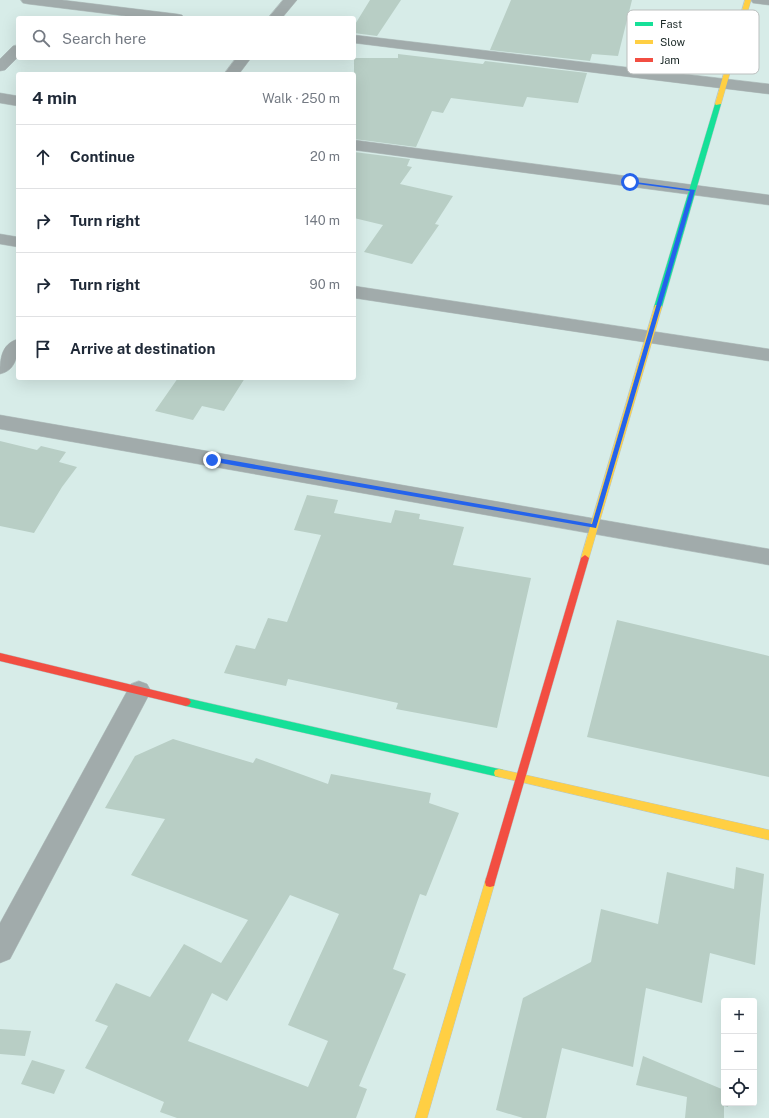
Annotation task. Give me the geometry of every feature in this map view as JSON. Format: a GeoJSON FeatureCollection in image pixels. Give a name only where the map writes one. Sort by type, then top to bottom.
{"type":"FeatureCollection","features":[{"type":"Feature","properties":{"kind":"street"},"geometry":{"type":"LineString","coordinates":[[28,0],[161,16]]}},
{"type":"Feature","properties":{"kind":"street"},"geometry":{"type":"LineString","coordinates":[[277,16],[290,0]]}},
{"type":"Feature","properties":{"kind":"street"},"geometry":{"type":"LineString","coordinates":[[745,10],[748,0]]}},
{"type":"Feature","properties":{"kind":"street"},"geometry":{"type":"LineString","coordinates":[[758,0],[769,1]]}},
{"type":"Feature","properties":{"kind":"street"},"geometry":{"type":"LineString","coordinates":[[52,16],[64,4]]}},
{"type":"Feature","properties":{"kind":"street"},"geometry":{"type":"LineString","coordinates":[[356,39],[627,72]]}},
{"type":"Feature","properties":{"kind":"street"},"geometry":{"type":"LineString","coordinates":[[0,67],[16,51]]}},
{"type":"Feature","properties":{"kind":"street"},"geometry":{"type":"LineString","coordinates":[[233,72],[242,60]]}},
{"type":"Feature","properties":{"kind":"street"},"geometry":{"type":"LineString","coordinates":[[641,74],[769,89]]}},
{"type":"Feature","properties":{"kind":"street"},"geometry":{"type":"LineString","coordinates":[[421,1118],[726,74]]}},
{"type":"Feature","properties":{"kind":"street"},"geometry":{"type":"LineString","coordinates":[[0,98],[16,100]]}},
{"type":"Feature","properties":{"kind":"street"},"geometry":{"type":"LineString","coordinates":[[356,145],[769,200]]}},
{"type":"Feature","properties":{"kind":"street"},"geometry":{"type":"LineString","coordinates":[[0,239],[16,242]]}},
{"type":"Feature","properties":{"kind":"street"},"geometry":{"type":"LineString","coordinates":[[356,292],[769,355]]}},
{"type":"Feature","properties":{"kind":"street"},"geometry":{"type":"LineString","coordinates":[[0,368],[16,348]]}},
{"type":"Feature","properties":{"kind":"street"},"geometry":{"type":"LineString","coordinates":[[0,422],[769,557]]}},
{"type":"Feature","properties":{"kind":"street"},"geometry":{"type":"LineString","coordinates":[[0,657],[139,691],[769,834]]}},
{"type":"Feature","properties":{"kind":"street"},"geometry":{"type":"LineString","coordinates":[[0,950],[139,691]]}},
{"type":"Feature","properties":{"kind":"building"},"geometry":{"type":"Polygon","coordinates":[[[370,0],[401,0],[377,36],[356,33],[356,23],[370,0]]]}},
{"type":"Feature","properties":{"kind":"building"},"geometry":{"type":"Polygon","coordinates":[[[511,0],[632,0],[630,10],[627,10],[627,20],[618,56],[592,54],[590,61],[490,50],[511,0]]]}},
{"type":"Feature","properties":{"kind":"building"},"geometry":{"type":"Polygon","coordinates":[[[398,54],[483,64],[485,61],[587,73],[578,103],[527,97],[523,107],[451,98],[443,113],[432,111],[416,147],[356,139],[356,72],[354,72],[354,60],[356,60],[356,58],[398,58],[398,54]]]}},
{"type":"Feature","properties":{"kind":"building"},"geometry":{"type":"Polygon","coordinates":[[[356,152],[410,159],[407,166],[412,167],[400,184],[453,196],[435,224],[439,225],[412,264],[364,252],[383,225],[356,218],[356,152]]]}},
{"type":"Feature","properties":{"kind":"building"},"geometry":{"type":"Polygon","coordinates":[[[177,380],[244,380],[224,411],[202,406],[193,420],[155,411],[177,380]]]}},
{"type":"Feature","properties":{"kind":"building"},"geometry":{"type":"Polygon","coordinates":[[[0,441],[37,450],[41,446],[66,452],[59,462],[77,467],[62,487],[34,533],[0,526],[0,441]]]}},
{"type":"Feature","properties":{"kind":"building"},"geometry":{"type":"Polygon","coordinates":[[[307,495],[338,500],[334,513],[391,523],[395,510],[420,514],[419,519],[464,527],[453,565],[531,578],[497,728],[396,709],[398,703],[288,679],[286,686],[224,673],[236,645],[255,649],[268,618],[287,622],[321,535],[294,530],[307,495]]]}},
{"type":"Feature","properties":{"kind":"building"},"geometry":{"type":"Polygon","coordinates":[[[617,620],[769,656],[769,777],[587,737],[617,620]]]}},
{"type":"Feature","properties":{"kind":"building"},"geometry":{"type":"Polygon","coordinates":[[[173,739],[253,763],[256,758],[328,784],[331,774],[431,793],[429,803],[459,813],[426,896],[420,894],[393,969],[406,974],[359,1086],[367,1089],[356,1118],[177,1118],[160,1112],[164,1102],[85,1068],[108,1026],[95,1021],[116,983],[150,997],[184,944],[221,963],[248,920],[131,875],[165,819],[105,808],[135,756],[173,739]],[[290,895],[227,1001],[212,993],[188,1041],[308,1087],[328,1041],[288,1025],[339,914],[290,895]]]}},
{"type":"Feature","properties":{"kind":"building"},"geometry":{"type":"Polygon","coordinates":[[[736,867],[764,874],[755,965],[710,953],[702,1003],[646,988],[633,1067],[562,1048],[546,1118],[523,1118],[496,1110],[523,998],[591,962],[601,909],[658,924],[667,872],[734,889],[736,867]]]}},
{"type":"Feature","properties":{"kind":"building"},"geometry":{"type":"Polygon","coordinates":[[[0,1029],[31,1031],[25,1056],[0,1054],[0,1029]]]}},
{"type":"Feature","properties":{"kind":"building"},"geometry":{"type":"Polygon","coordinates":[[[643,1056],[721,1089],[721,1106],[724,1106],[724,1118],[685,1118],[687,1097],[636,1085],[643,1056]]]}},
{"type":"Feature","properties":{"kind":"building"},"geometry":{"type":"Polygon","coordinates":[[[32,1060],[65,1070],[54,1094],[21,1084],[32,1060]]]}},
{"type":"Feature","properties":{"kind":"traffic: fast"},"geometry":{"type":"LineString","coordinates":[[658,307],[718,104]]}},
{"type":"Feature","properties":{"kind":"traffic: fast"},"geometry":{"type":"LineString","coordinates":[[186,702],[499,773]]}},
{"type":"Feature","properties":{"kind":"traffic: slow"},"geometry":{"type":"LineString","coordinates":[[745,10],[748,0]]}},
{"type":"Feature","properties":{"kind":"traffic: slow"},"geometry":{"type":"LineString","coordinates":[[718,104],[727,74]]}},
{"type":"Feature","properties":{"kind":"traffic: slow"},"geometry":{"type":"LineString","coordinates":[[585,558],[658,307]]}},
{"type":"Feature","properties":{"kind":"traffic: slow"},"geometry":{"type":"LineString","coordinates":[[499,773],[769,835]]}},
{"type":"Feature","properties":{"kind":"traffic: slow"},"geometry":{"type":"LineString","coordinates":[[421,1118],[490,882]]}},
{"type":"Feature","properties":{"kind":"traffic: jam"},"geometry":{"type":"LineString","coordinates":[[490,882],[585,558]]}},
{"type":"Feature","properties":{"kind":"traffic: jam"},"geometry":{"type":"LineString","coordinates":[[0,657],[186,702]]}},
{"type":"Feature","properties":{"kind":"route"},"geometry":{"type":"LineString","coordinates":[[212,460],[594,526],[692,190],[630,182]]}}]}
